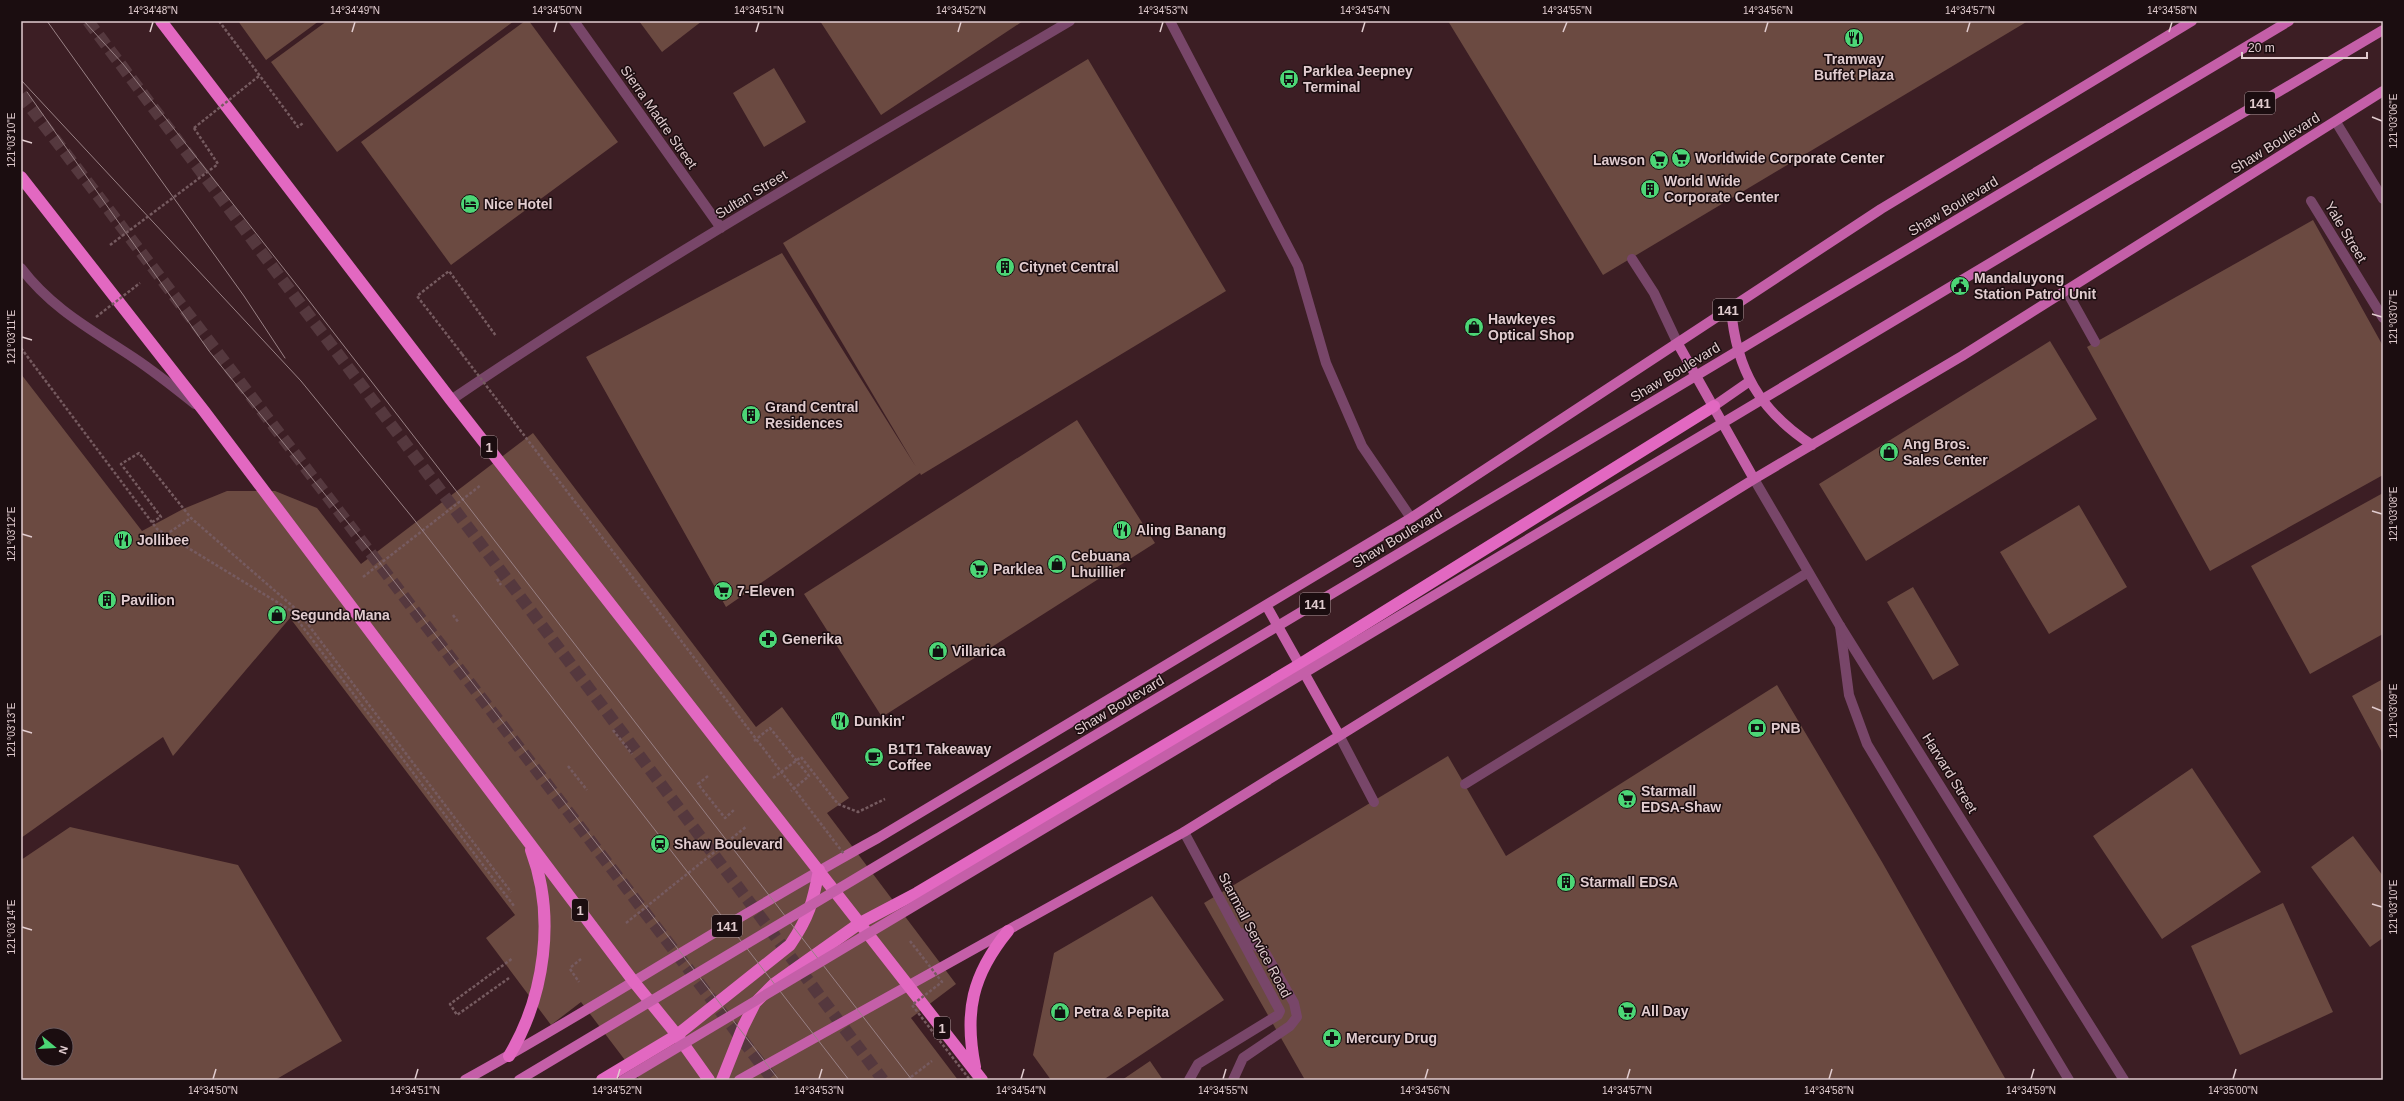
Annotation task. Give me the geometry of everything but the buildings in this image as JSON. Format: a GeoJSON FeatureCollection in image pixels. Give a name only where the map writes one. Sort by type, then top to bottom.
{"type":"FeatureCollection","features":[{"type":"Feature","properties":{"kind":"highway","name":"1"},"geometry":{"type":"LineString","coordinates":[[161,21],[451,400],[909,985],[976,1077]]}},
{"type":"Feature","properties":{"kind":"highway","name":"1"},"geometry":{"type":"LineString","coordinates":[[21,177],[204,411],[634,982],[677,1035],[709,1080]]}},
{"type":"Feature","properties":{"kind":"highway"},"geometry":{"type":"LineString","coordinates":[[722,1080],[742,1027],[755,1003],[774,984],[860,923],[924,889],[1299,665],[1714,406]]}},
{"type":"Feature","properties":{"kind":"highway"},"geometry":{"type":"LineString","coordinates":[[509,1056],[522,1034],[535,1000],[543,946],[540,882],[526,838]]}},
{"type":"Feature","properties":{"kind":"highway"},"geometry":{"type":"LineString","coordinates":[[602,1080],[677,1035],[790,945],[803,927],[812,908],[819,870]]}},
{"type":"Feature","properties":{"kind":"highway"},"geometry":{"type":"LineString","coordinates":[[976,1077],[969,1038],[970,1014],[976,985],[991,952],[1008,931]]}},
{"type":"Feature","properties":{"kind":"main road","name":"Shaw Boulevard"},"geometry":{"type":"LineString","coordinates":[[465,1080],[509,1056],[634,982],[819,870],[885,834],[1412,518],[1678,344],[1881,208],[2192,21]]}},
{"type":"Feature","properties":{"kind":"main road","name":"Shaw Boulevard"},"geometry":{"type":"LineString","coordinates":[[519,1080],[2290,21]]}},
{"type":"Feature","properties":{"kind":"main road","name":"141"},"geometry":{"type":"LineString","coordinates":[[623,1080],[2383,30]]}},
{"type":"Feature","properties":{"kind":"main road","name":"Shaw Boulevard"},"geometry":{"type":"LineString","coordinates":[[739,1080],[1184,832],[1754,479],[1962,356],[2383,91]]}},
{"type":"Feature","properties":{"kind":"main road"},"geometry":{"type":"LineString","coordinates":[[1731,308],[1737,349],[1750,381],[1765,404],[1779,420],[1812,445]]}},
{"type":"Feature","properties":{"kind":"main road"},"geometry":{"type":"LineString","coordinates":[[1678,344],[1754,479]]}},
{"type":"Feature","properties":{"kind":"main road"},"geometry":{"type":"LineString","coordinates":[[1714,406],[1750,381]]}},
{"type":"Feature","properties":{"kind":"main road"},"geometry":{"type":"LineString","coordinates":[[1266,605],[1339,736]]}},
{"type":"Feature","properties":{"kind":"street","name":"Sierra Madre Street"},"geometry":{"type":"LineString","coordinates":[[574,21],[721,228]]}},
{"type":"Feature","properties":{"kind":"street","name":"Sultan Street"},"geometry":{"type":"LineString","coordinates":[[451,400],[512,359],[721,228],[1070,21]]}},
{"type":"Feature","properties":{"kind":"street"},"geometry":{"type":"LineString","coordinates":[[1170,21],[1298,266],[1326,362],[1362,446],[1412,518]]}},
{"type":"Feature","properties":{"kind":"street"},"geometry":{"type":"LineString","coordinates":[[2336,122],[2383,198]]}},
{"type":"Feature","properties":{"kind":"street","name":"Yale Street"},"geometry":{"type":"LineString","coordinates":[[2311,201],[2383,318]]}},
{"type":"Feature","properties":{"kind":"street"},"geometry":{"type":"LineString","coordinates":[[1632,259],[1654,293],[1678,344]]}},
{"type":"Feature","properties":{"kind":"street"},"geometry":{"type":"LineString","coordinates":[[21,268],[50,300],[83,327],[134,358],[204,411]]}},
{"type":"Feature","properties":{"kind":"street"},"geometry":{"type":"LineString","coordinates":[[2066,290],[2096,342]]}},
{"type":"Feature","properties":{"kind":"street","name":"Harvard Street"},"geometry":{"type":"LineString","coordinates":[[1754,479],[1840,626],[2124,1080]]}},
{"type":"Feature","properties":{"kind":"street"},"geometry":{"type":"LineString","coordinates":[[1465,784],[1808,573]]}},
{"type":"Feature","properties":{"kind":"street"},"geometry":{"type":"LineString","coordinates":[[1840,626],[1849,695],[1867,744],[2069,1080]]}},
{"type":"Feature","properties":{"kind":"street"},"geometry":{"type":"LineString","coordinates":[[1339,736],[1374,802]]}},
{"type":"Feature","properties":{"kind":"street","name":"Starmall Service Road"},"geometry":{"type":"LineString","coordinates":[[1184,832],[1280,1011],[1278,1015],[1198,1064],[1188,1080]]}},
{"type":"Feature","properties":{"kind":"street"},"geometry":{"type":"LineString","coordinates":[[1233,1080],[1243,1058],[1290,1026],[1297,1017],[1294,1003],[1266,954],[1236,929]]}},
{"type":"Feature","properties":{"kind":"path"},"geometry":{"type":"LineString","coordinates":[[219,21],[251,66],[298,127],[303,123]]}},
{"type":"Feature","properties":{"kind":"path"},"geometry":{"type":"LineString","coordinates":[[110,245],[218,164],[194,128],[259,76]]}},
{"type":"Feature","properties":{"kind":"path"},"geometry":{"type":"LineString","coordinates":[[512,359],[448,271],[417,296],[847,859]]}},
{"type":"Feature","properties":{"kind":"path"},"geometry":{"type":"LineString","coordinates":[[96,317],[140,283]]}},
{"type":"Feature","properties":{"kind":"path"},"geometry":{"type":"LineString","coordinates":[[21,348],[158,529],[290,610],[514,908]]}},
{"type":"Feature","properties":{"kind":"path"},"geometry":{"type":"LineString","coordinates":[[152,522],[161,517],[121,464],[139,453],[191,518],[297,610],[514,895]]}},
{"type":"Feature","properties":{"kind":"path"},"geometry":{"type":"LineString","coordinates":[[342,593],[504,466]]}},
{"type":"Feature","properties":{"kind":"path"},"geometry":{"type":"LineString","coordinates":[[153,543],[191,518]]}},
{"type":"Feature","properties":{"kind":"path"},"geometry":{"type":"LineString","coordinates":[[497,579],[501,585]]}},
{"type":"Feature","properties":{"kind":"path"},"geometry":{"type":"LineString","coordinates":[[453,616],[459,623]]}},
{"type":"Feature","properties":{"kind":"path"},"geometry":{"type":"LineString","coordinates":[[764,733],[770,728],[809,776],[785,796]]}},
{"type":"Feature","properties":{"kind":"path"},"geometry":{"type":"LineString","coordinates":[[613,730],[632,754]]}},
{"type":"Feature","properties":{"kind":"path"},"geometry":{"type":"LineString","coordinates":[[773,778],[801,757],[838,804],[858,812],[889,797]]}},
{"type":"Feature","properties":{"kind":"path"},"geometry":{"type":"LineString","coordinates":[[568,766],[588,790]]}},
{"type":"Feature","properties":{"kind":"path"},"geometry":{"type":"LineString","coordinates":[[621,927],[749,825]]}},
{"type":"Feature","properties":{"kind":"path"},"geometry":{"type":"LineString","coordinates":[[908,939],[942,982],[912,1005],[976,1077]]}},
{"type":"Feature","properties":{"kind":"path"},"geometry":{"type":"LineString","coordinates":[[514,975],[457,1015],[450,1004],[520,953]]}},
{"type":"Feature","properties":{"kind":"path"},"geometry":{"type":"LineString","coordinates":[[567,970],[585,956]]}},
{"type":"Feature","properties":{"kind":"tunnel"},"geometry":{"type":"LineString","coordinates":[[88,21],[883,1080]]}},
{"type":"Feature","properties":{"kind":"tunnel"},"geometry":{"type":"LineString","coordinates":[[21,95],[773,1080]]}},
{"type":"Feature","properties":{"kind":"tram line"},"geometry":{"type":"LineString","coordinates":[[47,21],[244,296],[285,358]]}},
{"type":"Feature","properties":{"kind":"tram line"},"geometry":{"type":"LineString","coordinates":[[84,21],[123,64],[303,293],[912,1080]]}},
{"type":"Feature","properties":{"kind":"tram line"},"geometry":{"type":"LineString","coordinates":[[21,80],[301,381],[412,517],[849,1080]]}},
{"type":"Feature","properties":{"kind":"tram line"},"geometry":{"type":"LineString","coordinates":[[27,92],[209,351],[370,550],[779,1080]]}},
{"type":"Feature","properties":{"kind":"place","name":"Tramway Buffet Plaza"},"geometry":{"type":"Point","coordinates":[1854,38]}},
{"type":"Feature","properties":{"kind":"place","name":"Parklea Jeepney Terminal"},"geometry":{"type":"Point","coordinates":[1289,79]}},
{"type":"Feature","properties":{"kind":"place","name":"Worldwide Corporate Center"},"geometry":{"type":"Point","coordinates":[1681,158]}},
{"type":"Feature","properties":{"kind":"place","name":"Lawson"},"geometry":{"type":"Point","coordinates":[1659,160]}},
{"type":"Feature","properties":{"kind":"place","name":"World Wide Corporate Center"},"geometry":{"type":"Point","coordinates":[1650,189]}},
{"type":"Feature","properties":{"kind":"place","name":"Nice Hotel"},"geometry":{"type":"Point","coordinates":[470,204]}},
{"type":"Feature","properties":{"kind":"place","name":"Citynet Central"},"geometry":{"type":"Point","coordinates":[1005,267]}},
{"type":"Feature","properties":{"kind":"place","name":"Mandaluyong Station Patrol Unit"},"geometry":{"type":"Point","coordinates":[1960,286]}},
{"type":"Feature","properties":{"kind":"place","name":"Hawkeyes Optical Shop"},"geometry":{"type":"Point","coordinates":[1474,327]}},
{"type":"Feature","properties":{"kind":"place","name":"Grand Central Residences"},"geometry":{"type":"Point","coordinates":[751,415]}},
{"type":"Feature","properties":{"kind":"place","name":"Ang Bros. Sales Center"},"geometry":{"type":"Point","coordinates":[1889,452]}},
{"type":"Feature","properties":{"kind":"place","name":"Aling Banang"},"geometry":{"type":"Point","coordinates":[1122,530]}},
{"type":"Feature","properties":{"kind":"place","name":"Jollibee"},"geometry":{"type":"Point","coordinates":[123,540]}},
{"type":"Feature","properties":{"kind":"place","name":"Cebuana Lhuillier"},"geometry":{"type":"Point","coordinates":[1057,564]}},
{"type":"Feature","properties":{"kind":"place","name":"Parklea"},"geometry":{"type":"Point","coordinates":[979,569]}},
{"type":"Feature","properties":{"kind":"place","name":"7-Eleven"},"geometry":{"type":"Point","coordinates":[723,591]}},
{"type":"Feature","properties":{"kind":"place","name":"Pavilion"},"geometry":{"type":"Point","coordinates":[107,600]}},
{"type":"Feature","properties":{"kind":"place","name":"Segunda Mana"},"geometry":{"type":"Point","coordinates":[277,615]}},
{"type":"Feature","properties":{"kind":"place","name":"Generika"},"geometry":{"type":"Point","coordinates":[768,639]}},
{"type":"Feature","properties":{"kind":"place","name":"Villarica"},"geometry":{"type":"Point","coordinates":[938,651]}},
{"type":"Feature","properties":{"kind":"place","name":"Dunkin'"},"geometry":{"type":"Point","coordinates":[840,721]}},
{"type":"Feature","properties":{"kind":"place","name":"PNB"},"geometry":{"type":"Point","coordinates":[1757,728]}},
{"type":"Feature","properties":{"kind":"place","name":"B1T1 Takeaway Coffee"},"geometry":{"type":"Point","coordinates":[874,757]}},
{"type":"Feature","properties":{"kind":"place","name":"Starmall EDSA-Shaw"},"geometry":{"type":"Point","coordinates":[1627,799]}},
{"type":"Feature","properties":{"kind":"place","name":"Shaw Boulevard"},"geometry":{"type":"Point","coordinates":[660,844]}},
{"type":"Feature","properties":{"kind":"place","name":"Starmall EDSA"},"geometry":{"type":"Point","coordinates":[1566,882]}},
{"type":"Feature","properties":{"kind":"place","name":"All Day"},"geometry":{"type":"Point","coordinates":[1627,1011]}},
{"type":"Feature","properties":{"kind":"place","name":"Petra & Pepita"},"geometry":{"type":"Point","coordinates":[1060,1012]}},
{"type":"Feature","properties":{"kind":"place","name":"Mercury Drug"},"geometry":{"type":"Point","coordinates":[1332,1038]}}]}
